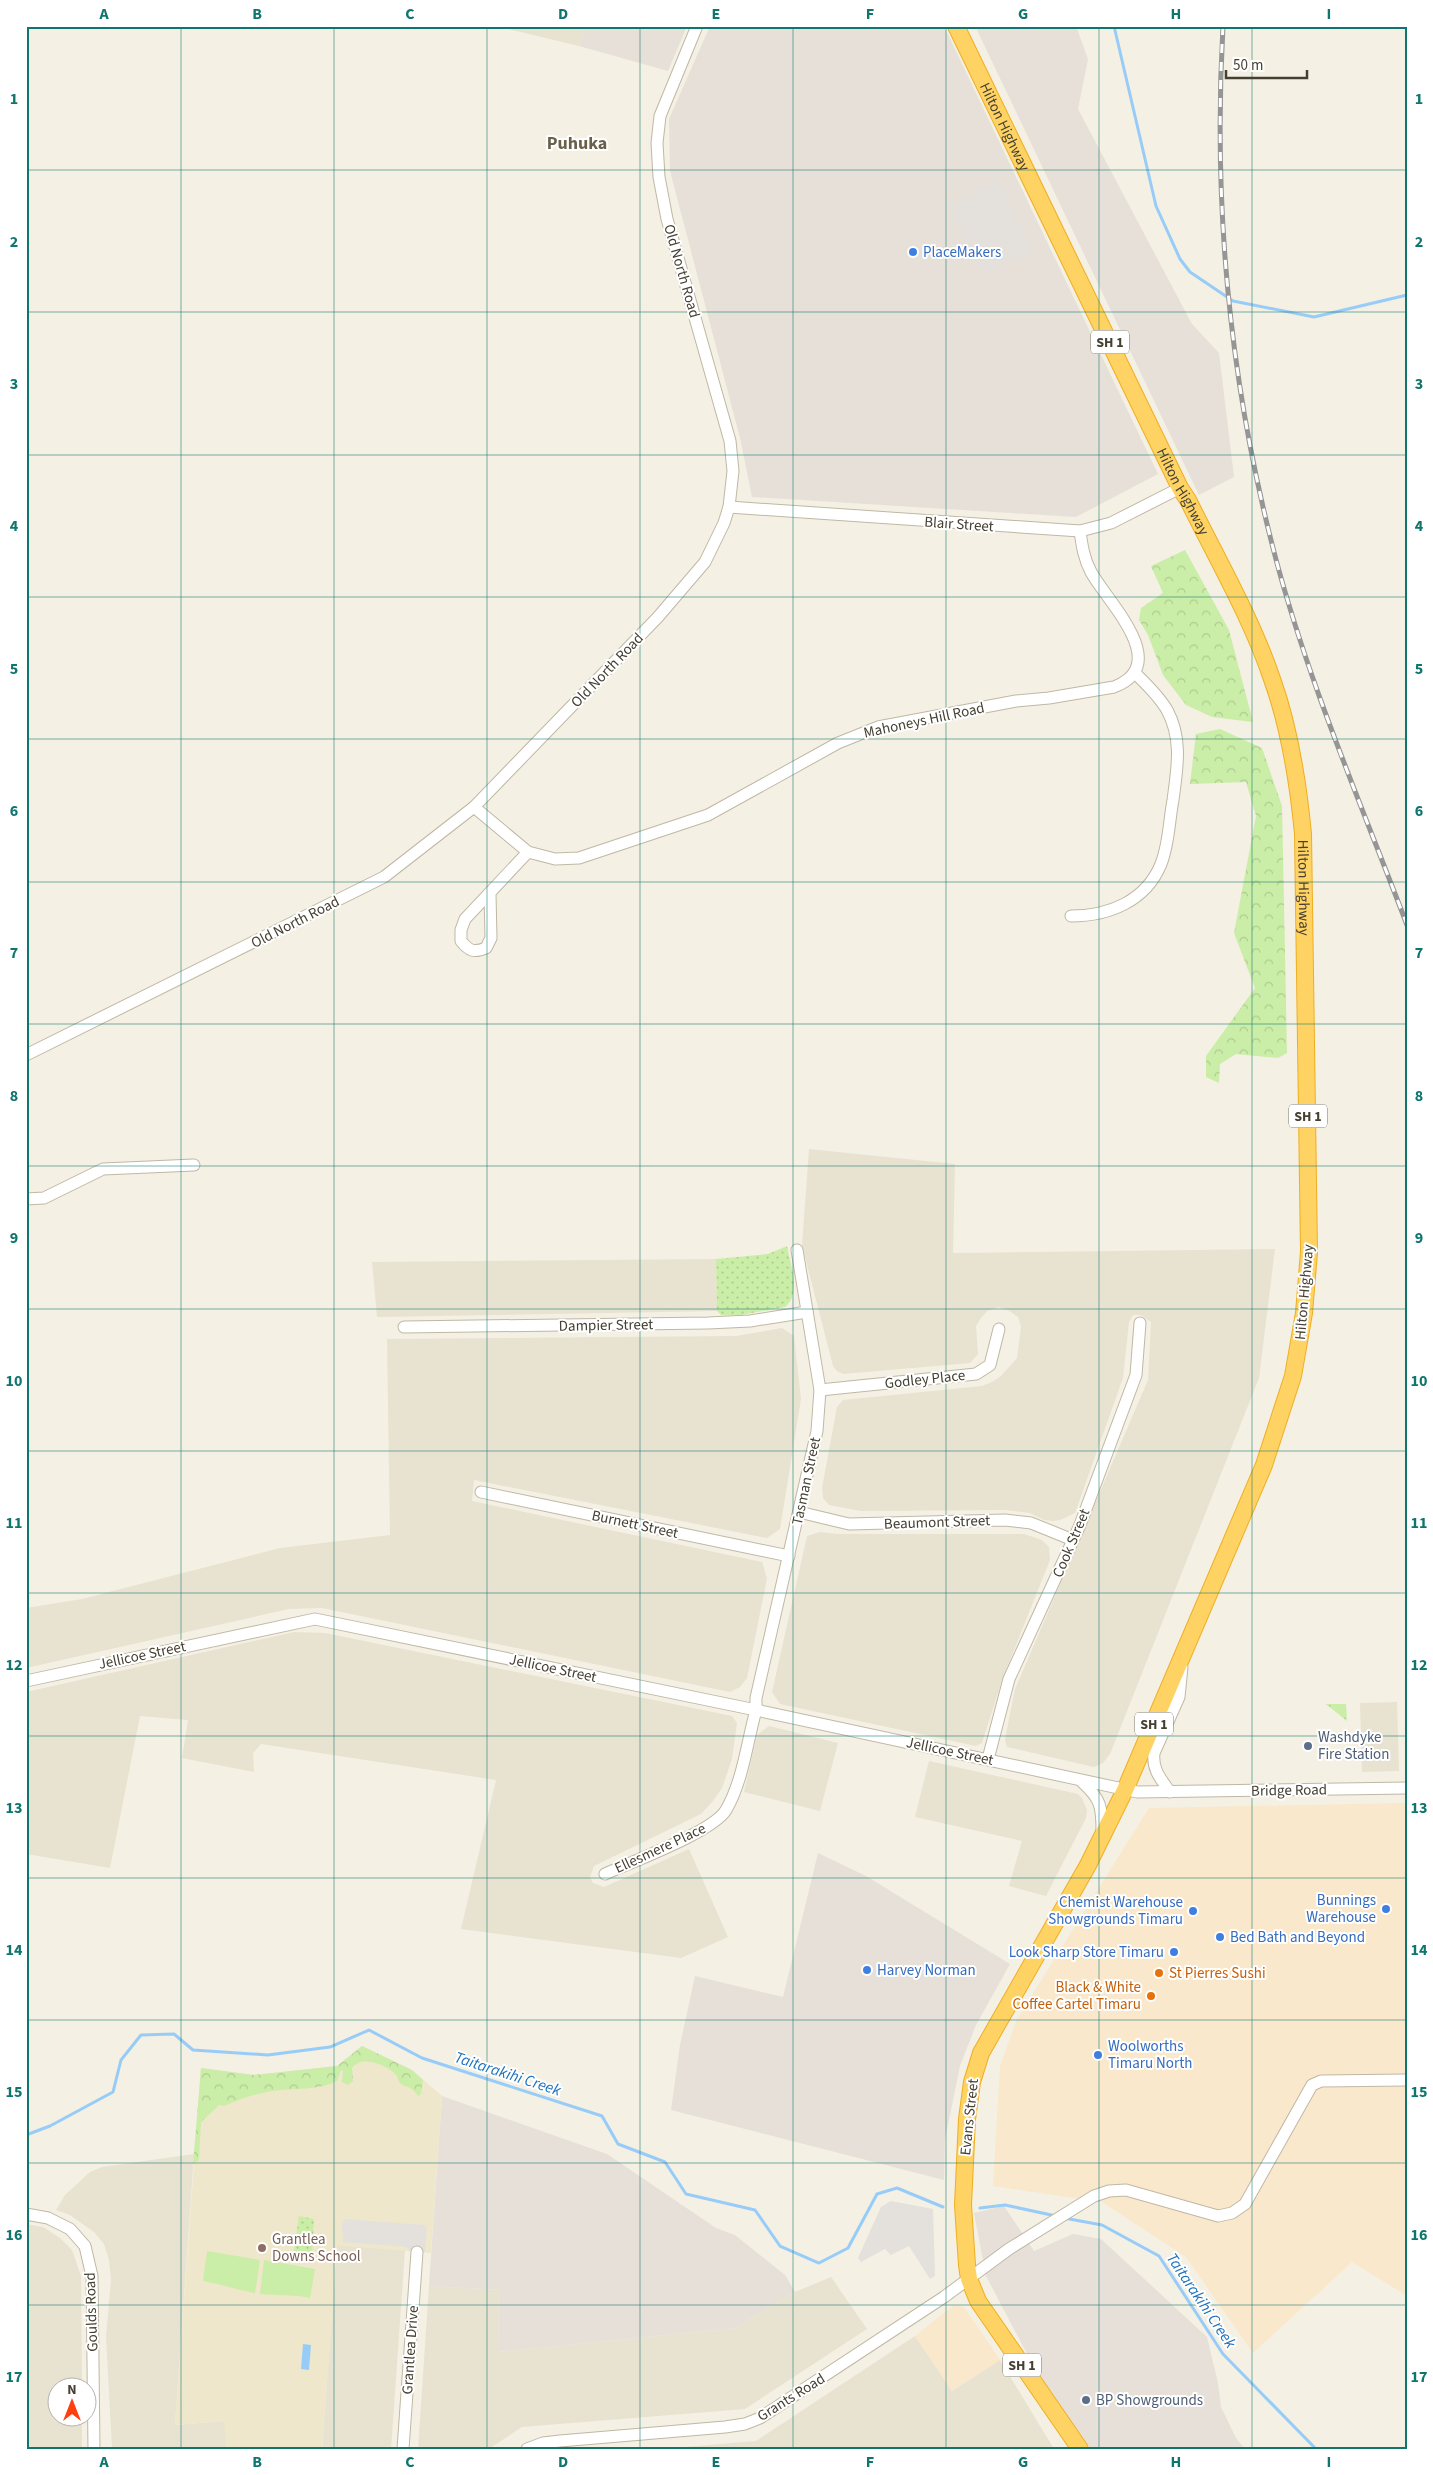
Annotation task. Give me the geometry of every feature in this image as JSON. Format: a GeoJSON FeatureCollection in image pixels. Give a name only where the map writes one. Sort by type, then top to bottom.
{"type":"FeatureCollection","features":[{"type":"Feature","properties":{"kind":"highway","name":"Hilton Highway"},"geometry":{"type":"LineString","coordinates":[[956,26],[1180,488],[1188,500],[1260,648],[1281,707],[1296,771],[1304,866],[1309,1252],[1299,1345],[1282,1414],[1264,1465],[1125,1790]]}},
{"type":"Feature","properties":{"kind":"highway","name":"Evans Street"},"geometry":{"type":"LineString","coordinates":[[1080,2449],[978,2300],[969,2279],[963,2206],[964,2167],[968,2111],[972,2082],[977,2064],[1102,1836],[1125,1790]]}},
{"type":"Feature","properties":{"kind":"street","name":"Old North Road"},"geometry":{"type":"LineString","coordinates":[[26,1056],[384,877],[474,807],[681,592],[705,562],[716,542],[729,507],[733,471],[730,441],[667,219],[659,177],[657,152],[660,116],[697,26]]}},
{"type":"Feature","properties":{"kind":"street","name":"Blair Street"},"geometry":{"type":"LineString","coordinates":[[729,507],[1080,532],[1111,523],[1180,488]]}},
{"type":"Feature","properties":{"kind":"street"},"geometry":{"type":"LineString","coordinates":[[1071,916],[1099,914],[1119,907],[1139,895],[1154,879],[1161,863],[1178,769],[1179,749],[1167,710],[1152,690],[1135,673],[1138,663],[1136,643],[1087,564],[1080,532]]}},
{"type":"Feature","properties":{"kind":"street","name":"Mahoneys Hill Road"},"geometry":{"type":"LineString","coordinates":[[474,807],[528,852],[555,859],[602,852],[708,815],[856,734],[878,727],[1016,701],[1114,687],[1123,683],[1135,673]]}},
{"type":"Feature","properties":{"kind":"street"},"geometry":{"type":"LineString","coordinates":[[490,894],[491,938],[486,948],[477,952],[467,949],[461,941],[461,930],[465,920],[528,852]]}},
{"type":"Feature","properties":{"kind":"street"},"geometry":{"type":"LineString","coordinates":[[26,1199],[44,1198],[103,1169],[194,1165]]}},
{"type":"Feature","properties":{"kind":"street","name":"Tasman Street"},"geometry":{"type":"LineString","coordinates":[[756,1710],[756,1698],[815,1446],[820,1390],[797,1250]]}},
{"type":"Feature","properties":{"kind":"street","name":"Dampier Street"},"geometry":{"type":"LineString","coordinates":[[404,1327],[708,1323],[750,1321],[807,1312]]}},
{"type":"Feature","properties":{"kind":"street","name":"Cook Street"},"geometry":{"type":"LineString","coordinates":[[988,1760],[1009,1679],[1073,1540],[1136,1375],[1140,1323]]}},
{"type":"Feature","properties":{"kind":"street","name":"Godley Place"},"geometry":{"type":"LineString","coordinates":[[820,1390],[976,1374],[990,1365],[999,1329]]}},
{"type":"Feature","properties":{"kind":"street","name":"Burnett Street"},"geometry":{"type":"LineString","coordinates":[[481,1492],[789,1556]]}},
{"type":"Feature","properties":{"kind":"street","name":"Beaumont Street"},"geometry":{"type":"LineString","coordinates":[[800,1512],[849,1524],[1005,1520],[1031,1523],[1073,1540]]}},
{"type":"Feature","properties":{"kind":"street","name":"Jellicoe Street"},"geometry":{"type":"LineString","coordinates":[[26,1681],[315,1619],[756,1710],[1125,1790]]}},
{"type":"Feature","properties":{"kind":"street"},"geometry":{"type":"LineString","coordinates":[[1170,1792],[1158,1776],[1153,1763],[1154,1753],[1179,1697],[1183,1657]]}},
{"type":"Feature","properties":{"kind":"street","name":"Ellesmere Place"},"geometry":{"type":"LineString","coordinates":[[605,1874],[710,1826],[726,1811],[735,1789],[756,1710]]}},
{"type":"Feature","properties":{"kind":"street"},"geometry":{"type":"LineString","coordinates":[[1080,1780],[1094,1793],[1100,1804],[1102,1836]]}},
{"type":"Feature","properties":{"kind":"street","name":"Bridge Road"},"geometry":{"type":"LineString","coordinates":[[1125,1790],[1170,1792],[1407,1788]]}},
{"type":"Feature","properties":{"kind":"street","name":"Grants Road"},"geometry":{"type":"LineString","coordinates":[[527,2449],[543,2443],[560,2440],[745,2424],[774,2409],[1034,2234],[1094,2196],[1109,2191],[1126,2190],[1218,2216],[1232,2213],[1245,2204],[1312,2085],[1321,2081],[1407,2080]]}},
{"type":"Feature","properties":{"kind":"street","name":"Goulds Road"},"geometry":{"type":"LineString","coordinates":[[26,2214],[48,2218],[70,2229],[85,2246],[92,2276],[94,2449]]}},
{"type":"Feature","properties":{"kind":"street","name":"Grantlea Drive"},"geometry":{"type":"LineString","coordinates":[[403,2449],[417,2252]]}},
{"type":"Feature","properties":{"kind":"shaded area"},"geometry":{"type":"Polygon","coordinates":[[[496,26],[587,26],[579,46],[496,26]]]}},
{"type":"Feature","properties":{"kind":"shaded area"},"geometry":{"type":"Polygon","coordinates":[[[587,26],[687,26],[668,71],[579,46],[587,26]]]}},
{"type":"Feature","properties":{"kind":"shaded area"},"geometry":{"type":"Polygon","coordinates":[[[710,26],[944,26],[1158,474],[1076,517],[752,497],[740,438],[670,171],[669,119],[710,26]]]}},
{"type":"Feature","properties":{"kind":"shaded area"},"geometry":{"type":"Polygon","coordinates":[[[975,26],[1076,26],[1088,59],[1078,109],[1192,324],[1219,353],[1234,477],[1199,495],[975,26]]]}},
{"type":"Feature","properties":{"kind":"shaded area"},"geometry":{"type":"Polygon","coordinates":[[[998,182],[1032,249],[983,274],[949,206],[998,182]]]}},
{"type":"Feature","properties":{"kind":"shaded area"},"geometry":{"type":"Polygon","coordinates":[[[809,1149],[955,1164],[953,1253],[1275,1249],[1259,1378],[1110,1754],[1103,1763],[1094,1767],[1007,1747],[1005,1739],[1015,1689],[1148,1380],[1151,1322],[1141,1315],[1133,1315],[1129,1322],[1123,1378],[1075,1513],[1053,1521],[1044,1520],[1030,1513],[1006,1510],[861,1511],[829,1505],[823,1498],[822,1488],[837,1407],[843,1400],[982,1386],[992,1382],[1001,1376],[1017,1358],[1021,1327],[1018,1317],[1008,1310],[999,1307],[987,1311],[976,1326],[978,1354],[970,1363],[843,1374],[837,1371],[833,1366],[802,1245],[809,1149]]]}},
{"type":"Feature","properties":{"kind":"shaded area"},"geometry":{"type":"Polygon","coordinates":[[[716,1259],[717,1311],[377,1317],[372,1262],[716,1259]]]}},
{"type":"Feature","properties":{"kind":"shaded area"},"geometry":{"type":"Polygon","coordinates":[[[782,1328],[794,1336],[801,1399],[780,1529],[767,1538],[474,1480],[472,1501],[762,1562],[767,1578],[747,1678],[740,1687],[730,1692],[322,1608],[289,1609],[26,1668],[26,1608],[82,1599],[280,1548],[390,1535],[387,1339],[736,1336],[782,1328]]]}},
{"type":"Feature","properties":{"kind":"shaded area"},"geometry":{"type":"Polygon","coordinates":[[[820,1532],[837,1534],[1024,1534],[1042,1540],[1049,1547],[1050,1560],[1002,1680],[982,1743],[976,1746],[780,1704],[772,1692],[807,1536],[820,1532]]]}},
{"type":"Feature","properties":{"kind":"shaded area"},"geometry":{"type":"Polygon","coordinates":[[[294,1632],[325,1633],[732,1716],[737,1723],[732,1759],[722,1788],[713,1801],[701,1814],[594,1866],[590,1877],[593,1883],[604,1887],[689,1849],[728,1937],[681,1958],[461,1929],[496,1780],[261,1744],[253,1753],[254,1772],[182,1758],[188,1720],[140,1716],[110,1868],[26,1854],[26,1692],[294,1632]]]}},
{"type":"Feature","properties":{"kind":"shaded area"},"geometry":{"type":"Polygon","coordinates":[[[1397,1702],[1399,1771],[1362,1772],[1360,1703],[1397,1702]]]}},
{"type":"Feature","properties":{"kind":"shaded area"},"geometry":{"type":"Polygon","coordinates":[[[769,1726],[838,1743],[820,1811],[744,1792],[757,1735],[769,1726]]]}},
{"type":"Feature","properties":{"kind":"shaded area"},"geometry":{"type":"Polygon","coordinates":[[[929,1761],[1078,1794],[1082,1798],[1087,1810],[1086,1818],[1046,1896],[1009,1886],[1022,1841],[915,1817],[929,1761]]]}},
{"type":"Feature","properties":{"kind":"shaded area"},"geometry":{"type":"Polygon","coordinates":[[[1407,1803],[1407,2296],[1352,2262],[1253,2353],[1186,2257],[1102,2202],[993,2186],[1000,2066],[1017,2019],[1149,1808],[1407,1803]]]}},
{"type":"Feature","properties":{"kind":"shaded area"},"geometry":{"type":"Polygon","coordinates":[[[818,1853],[866,1876],[1010,1964],[976,2025],[960,2066],[945,2139],[944,2180],[671,2110],[680,2045],[695,1976],[783,1997],[818,1853]]]}},
{"type":"Feature","properties":{"kind":"shaded area","name":"Grantlea Downs School"},"geometry":{"type":"Polygon","coordinates":[[[362,2046],[412,2070],[442,2096],[431,2253],[337,2245],[322,2449],[227,2449],[224,2421],[175,2425],[201,2068],[254,2075],[337,2066],[362,2046]]]}},
{"type":"Feature","properties":{"kind":"shaded area"},"geometry":{"type":"Polygon","coordinates":[[[442,2096],[607,2154],[716,2228],[735,2235],[785,2275],[795,2292],[735,2328],[498,2352],[499,2290],[429,2286],[442,2096]]]}},
{"type":"Feature","properties":{"kind":"shaded area"},"geometry":{"type":"Polygon","coordinates":[[[194,2154],[175,2425],[225,2421],[227,2449],[112,2449],[106,2336],[111,2280],[109,2260],[104,2244],[94,2232],[70,2215],[56,2210],[65,2195],[90,2172],[102,2167],[194,2154]]]}},
{"type":"Feature","properties":{"kind":"shaded area"},"geometry":{"type":"Polygon","coordinates":[[[891,2201],[933,2209],[935,2276],[930,2279],[909,2246],[891,2255],[885,2249],[861,2262],[858,2258],[881,2207],[891,2201]]]}},
{"type":"Feature","properties":{"kind":"shaded area"},"geometry":{"type":"Polygon","coordinates":[[[1004,2206],[1034,2251],[1073,2234],[1101,2239],[1207,2337],[1218,2383],[1221,2407],[1236,2438],[1245,2449],[1091,2449],[1034,2367],[986,2276],[974,2213],[1004,2206]]]}},
{"type":"Feature","properties":{"kind":"shaded area"},"geometry":{"type":"Polygon","coordinates":[[[345,2219],[424,2225],[427,2229],[425,2252],[410,2251],[406,2247],[343,2242],[342,2224],[345,2219]]]}},
{"type":"Feature","properties":{"kind":"shaded area"},"geometry":{"type":"Polygon","coordinates":[[[26,2224],[43,2227],[60,2238],[72,2250],[81,2276],[82,2378],[48,2378],[48,2428],[82,2428],[82,2449],[26,2449],[26,2224]]]}},
{"type":"Feature","properties":{"kind":"shaded area"},"geometry":{"type":"Polygon","coordinates":[[[337,2245],[405,2250],[391,2449],[322,2449],[337,2245]]]}},
{"type":"Feature","properties":{"kind":"shaded area"},"geometry":{"type":"Polygon","coordinates":[[[831,2277],[867,2329],[745,2409],[522,2427],[489,2449],[418,2449],[429,2286],[499,2290],[498,2352],[735,2328],[795,2292],[831,2277]]]}},
{"type":"Feature","properties":{"kind":"shaded area"},"geometry":{"type":"Polygon","coordinates":[[[954,2305],[964,2307],[1000,2360],[952,2391],[915,2336],[954,2305]]]}},
{"type":"Feature","properties":{"kind":"shaded area"},"geometry":{"type":"Polygon","coordinates":[[[915,2336],[952,2391],[1000,2360],[1054,2449],[660,2449],[756,2441],[915,2336]]]}},
{"type":"Feature","properties":{"kind":"green space"},"geometry":{"type":"Polygon","coordinates":[[[1185,550],[1229,630],[1253,722],[1212,717],[1186,705],[1163,675],[1148,635],[1139,620],[1141,608],[1163,593],[1151,566],[1185,550]]]}},
{"type":"Feature","properties":{"kind":"green space"},"geometry":{"type":"Polygon","coordinates":[[[1220,729],[1262,748],[1282,806],[1287,1053],[1278,1058],[1236,1054],[1220,1064],[1219,1083],[1206,1077],[1206,1056],[1255,988],[1234,933],[1256,816],[1246,782],[1190,784],[1196,734],[1220,729]]]}},
{"type":"Feature","properties":{"kind":"green space"},"geometry":{"type":"Polygon","coordinates":[[[787,1246],[794,1286],[790,1301],[785,1307],[741,1315],[721,1315],[717,1311],[716,1259],[768,1254],[787,1246]]]}},
{"type":"Feature","properties":{"kind":"green space"},"geometry":{"type":"Polygon","coordinates":[[[1326,1704],[1346,1704],[1347,1721],[1326,1704]]]}},
{"type":"Feature","properties":{"kind":"green space"},"geometry":{"type":"Polygon","coordinates":[[[362,2046],[412,2070],[423,2080],[421,2094],[418,2096],[411,2088],[402,2085],[397,2076],[388,2068],[368,2061],[356,2064],[352,2068],[353,2081],[348,2085],[342,2082],[343,2071],[341,2070],[337,2081],[330,2084],[266,2092],[224,2106],[219,2105],[201,2122],[199,2160],[193,2164],[201,2068],[254,2075],[337,2066],[362,2046]]]}},
{"type":"Feature","properties":{"kind":"green space"},"geometry":{"type":"Polygon","coordinates":[[[299,2216],[314,2219],[312,2258],[310,2261],[293,2258],[299,2216]]]}},
{"type":"Feature","properties":{"kind":"green space"},"geometry":{"type":"Polygon","coordinates":[[[207,2251],[260,2260],[255,2293],[203,2281],[207,2251]]]}},
{"type":"Feature","properties":{"kind":"green space"},"geometry":{"type":"Polygon","coordinates":[[[264,2260],[315,2269],[310,2298],[260,2294],[264,2260]]]}},
{"type":"Feature","properties":{"kind":"water"},"geometry":{"type":"Polygon","coordinates":[[[303,2344],[311,2345],[309,2370],[301,2369],[303,2344]]]}},
{"type":"Feature","properties":{"kind":"waterway"},"geometry":{"type":"LineString","coordinates":[[1114,26],[1156,206],[1180,259],[1190,272],[1233,301],[1314,317],[1407,295]]}},
{"type":"Feature","properties":{"kind":"waterway","name":"Taitarakihi Creek"},"geometry":{"type":"LineString","coordinates":[[26,2135],[50,2126],[113,2092],[121,2060],[141,2035],[174,2034],[193,2050],[268,2055],[330,2047],[369,2030],[422,2058],[602,2116],[618,2144],[665,2162],[686,2194],[755,2210],[780,2246],[819,2263],[848,2248],[877,2194],[897,2188],[943,2207]]}},
{"type":"Feature","properties":{"kind":"waterway","name":"Taitarakihi Creek"},"geometry":{"type":"LineString","coordinates":[[980,2208],[1005,2205],[1056,2216]]}},
{"type":"Feature","properties":{"kind":"waterway","name":"Taitarakihi Creek"},"geometry":{"type":"LineString","coordinates":[[1064,2218],[1102,2225],[1159,2256],[1223,2354],[1316,2449]]}},
{"type":"Feature","properties":{"kind":"railway"},"geometry":{"type":"LineString","coordinates":[[1223,26],[1220,158],[1228,289],[1235,354],[1258,484],[1273,548],[1301,644],[1407,925]]}},
{"type":"Feature","properties":{"kind":"place","name":"PlaceMakers"},"geometry":{"type":"Point","coordinates":[913,252]}},
{"type":"Feature","properties":{"kind":"place","name":"Washdyke Fire Station"},"geometry":{"type":"Point","coordinates":[1308,1746]}},
{"type":"Feature","properties":{"kind":"place","name":"Bunnings Warehouse"},"geometry":{"type":"Point","coordinates":[1386,1909]}},
{"type":"Feature","properties":{"kind":"place","name":"Chemist Warehouse Showgrounds Timaru"},"geometry":{"type":"Point","coordinates":[1193,1911]}},
{"type":"Feature","properties":{"kind":"place","name":"Bed Bath and Beyond"},"geometry":{"type":"Point","coordinates":[1220,1937]}},
{"type":"Feature","properties":{"kind":"place","name":"Look Sharp Store Timaru"},"geometry":{"type":"Point","coordinates":[1174,1952]}},
{"type":"Feature","properties":{"kind":"place","name":"Harvey Norman"},"geometry":{"type":"Point","coordinates":[867,1970]}},
{"type":"Feature","properties":{"kind":"place","name":"St Pierres Sushi"},"geometry":{"type":"Point","coordinates":[1159,1973]}},
{"type":"Feature","properties":{"kind":"place","name":"Black & White Coffee Cartel Timaru"},"geometry":{"type":"Point","coordinates":[1151,1996]}},
{"type":"Feature","properties":{"kind":"place","name":"Woolworths Timaru North"},"geometry":{"type":"Point","coordinates":[1098,2055]}},
{"type":"Feature","properties":{"kind":"place","name":"Grantlea Downs School"},"geometry":{"type":"Point","coordinates":[262,2248]}},
{"type":"Feature","properties":{"kind":"place","name":"BP Showgrounds"},"geometry":{"type":"Point","coordinates":[1086,2400]}},
{"type":"Feature","properties":{"kind":"district","name":"Puhuka"},"geometry":{"type":"Point","coordinates":[577,143]}}]}
